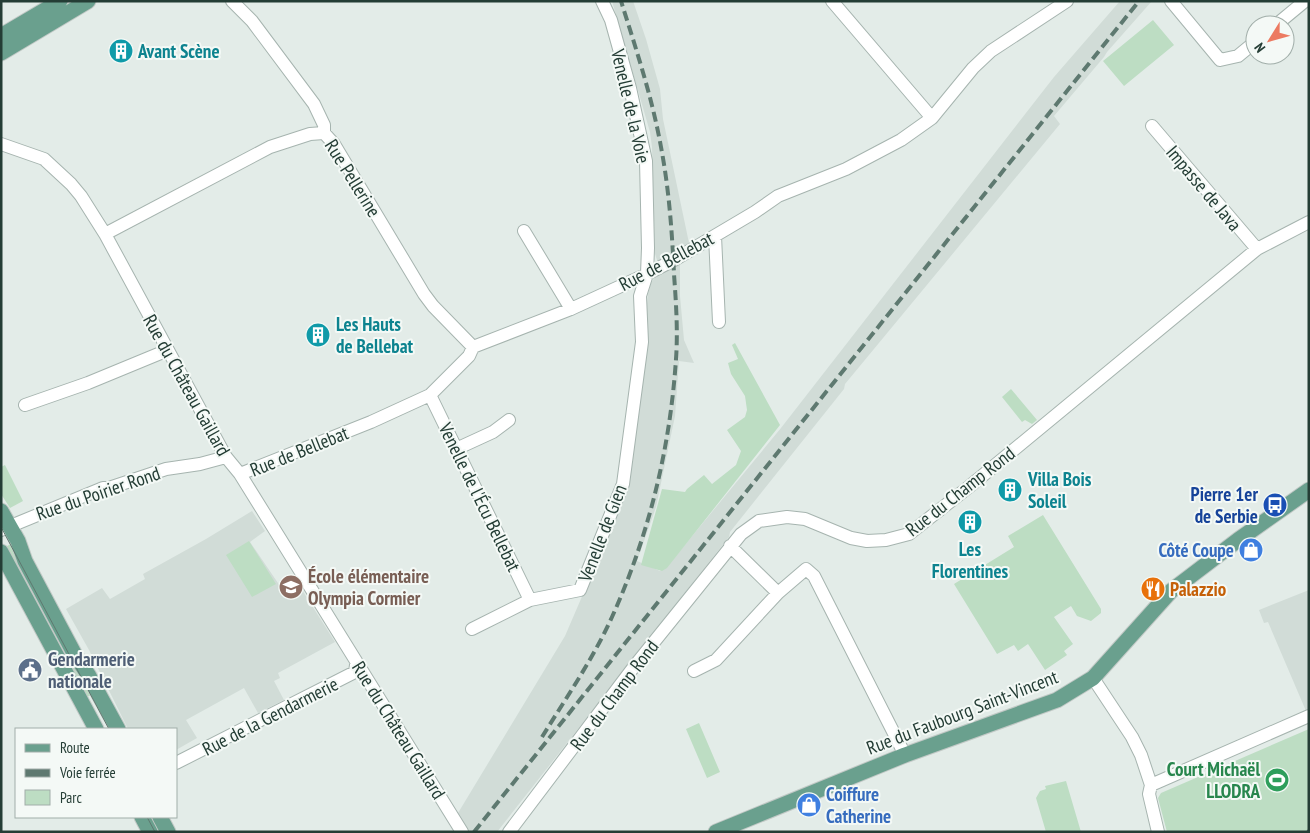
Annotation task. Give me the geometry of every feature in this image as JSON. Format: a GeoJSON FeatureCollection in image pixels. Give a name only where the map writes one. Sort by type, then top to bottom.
{"type":"FeatureCollection","features":[{"type":"Feature","properties":{"kind":"main road"},"geometry":{"type":"LineString","coordinates":[[1,36],[60,1]]}},
{"type":"Feature","properties":{"kind":"main road"},"geometry":{"type":"LineString","coordinates":[[1,52],[88,1]]}},
{"type":"Feature","properties":{"kind":"main road","name":"Rue du Faubourg Saint-Vincent"},"geometry":{"type":"LineString","coordinates":[[716,832],[905,755],[1051,703],[1077,689],[1093,678],[1171,591],[1238,540],[1309,490]]}},
{"type":"Feature","properties":{"kind":"main road"},"geometry":{"type":"LineString","coordinates":[[1,511],[6,528],[18,541],[24,561],[117,728]]}},
{"type":"Feature","properties":{"kind":"main road"},"geometry":{"type":"LineString","coordinates":[[1,552],[95,728]]}},
{"type":"Feature","properties":{"kind":"main road"},"geometry":{"type":"LineString","coordinates":[[143,818],[150,832]]}},
{"type":"Feature","properties":{"kind":"main road"},"geometry":{"type":"LineString","coordinates":[[161,818],[168,832]]}},
{"type":"Feature","properties":{"kind":"street"},"geometry":{"type":"LineString","coordinates":[[232,1],[252,21],[314,104],[324,129]]}},
{"type":"Feature","properties":{"kind":"street","name":"Venelle de la Voie"},"geometry":{"type":"LineString","coordinates":[[602,1],[611,20],[630,88],[646,161],[647,274]]}},
{"type":"Feature","properties":{"kind":"street"},"geometry":{"type":"LineString","coordinates":[[832,1],[932,118]]}},
{"type":"Feature","properties":{"kind":"street","name":"Rue de Bellebat"},"geometry":{"type":"LineString","coordinates":[[240,474],[371,422],[430,395],[469,356],[473,347],[571,309],[647,274],[714,236],[778,196],[846,169],[901,140],[932,118],[973,68],[990,51],[1067,1]]}},
{"type":"Feature","properties":{"kind":"street"},"geometry":{"type":"LineString","coordinates":[[1170,1],[1220,60],[1238,56],[1245,50]]}},
{"type":"Feature","properties":{"kind":"street"},"geometry":{"type":"LineString","coordinates":[[1288,15],[1305,1]]}},
{"type":"Feature","properties":{"kind":"street","name":"Impasse de Java"},"geometry":{"type":"LineString","coordinates":[[1152,126],[1257,249]]}},
{"type":"Feature","properties":{"kind":"street","name":"Rue Pellerine"},"geometry":{"type":"LineString","coordinates":[[105,234],[270,147],[324,129],[424,294],[433,306],[473,347]]}},
{"type":"Feature","properties":{"kind":"street","name":"Rue du Château Gaillard"},"geometry":{"type":"LineString","coordinates":[[1,144],[44,159],[57,169],[81,196],[105,234],[226,457],[240,474],[459,828]]}},
{"type":"Feature","properties":{"kind":"street","name":"Rue du Champ Rond"},"geometry":{"type":"LineString","coordinates":[[509,832],[645,653],[741,534],[759,522],[786,517],[805,519],[851,538],[867,541],[886,540],[909,534],[970,486],[1257,249],[1309,222]]}},
{"type":"Feature","properties":{"kind":"street"},"geometry":{"type":"LineString","coordinates":[[524,232],[571,309]]}},
{"type":"Feature","properties":{"kind":"street"},"geometry":{"type":"LineString","coordinates":[[714,236],[719,322]]}},
{"type":"Feature","properties":{"kind":"street","name":"Venelle de Gien"},"geometry":{"type":"LineString","coordinates":[[472,629],[530,600],[580,590],[623,484],[642,342],[640,296],[647,274]]}},
{"type":"Feature","properties":{"kind":"street"},"geometry":{"type":"LineString","coordinates":[[26,405],[88,383],[168,350]]}},
{"type":"Feature","properties":{"kind":"street","name":"Venelle de l'Écu Bellebat"},"geometry":{"type":"LineString","coordinates":[[430,395],[530,600]]}},
{"type":"Feature","properties":{"kind":"street"},"geometry":{"type":"LineString","coordinates":[[456,449],[493,432],[509,420]]}},
{"type":"Feature","properties":{"kind":"street","name":"Rue du Poirier Rond"},"geometry":{"type":"LineString","coordinates":[[6,528],[103,488],[109,488],[166,469],[200,464],[226,457]]}},
{"type":"Feature","properties":{"kind":"street"},"geometry":{"type":"LineString","coordinates":[[730,546],[778,593]]}},
{"type":"Feature","properties":{"kind":"street"},"geometry":{"type":"LineString","coordinates":[[694,671],[716,660],[778,593],[806,568],[814,576],[905,755]]}},
{"type":"Feature","properties":{"kind":"street","name":"Rue de la Gendarmerie"},"geometry":{"type":"LineString","coordinates":[[178,762],[355,672],[356,665],[358,664]]}},
{"type":"Feature","properties":{"kind":"street"},"geometry":{"type":"LineString","coordinates":[[1093,678],[1132,737],[1141,755],[1151,785],[1150,794],[1158,832]]}},
{"type":"Feature","properties":{"kind":"street"},"geometry":{"type":"LineString","coordinates":[[1151,785],[1309,716]]}},
{"type":"Feature","properties":{"kind":"shaded area"},"geometry":{"type":"Polygon","coordinates":[[[612,1],[633,1],[646,39],[660,89],[663,119],[689,243],[678,251],[684,340],[694,363],[679,361],[675,416],[656,507],[637,561],[660,571],[670,563],[781,428],[1054,77],[1120,1],[1152,1],[1054,116],[1060,124],[845,384],[844,389],[730,532],[729,537],[497,832],[462,832],[458,813],[565,636],[627,492],[648,294],[651,283],[657,274],[658,263],[655,254],[650,132],[612,1]]]}},
{"type":"Feature","properties":{"kind":"shaded area"},"geometry":{"type":"Polygon","coordinates":[[[252,511],[265,531],[250,542],[280,586],[291,578],[297,587],[299,585],[335,642],[278,673],[280,678],[274,681],[284,700],[258,713],[244,688],[186,720],[197,738],[178,749],[178,728],[128,728],[89,650],[66,609],[102,588],[110,599],[145,579],[143,574],[252,511]]]}},
{"type":"Feature","properties":{"kind":"shaded area"},"geometry":{"type":"Polygon","coordinates":[[[1309,590],[1309,710],[1306,711],[1268,622],[1264,623],[1259,610],[1309,590]]]}},
{"type":"Feature","properties":{"kind":"green space"},"geometry":{"type":"Polygon","coordinates":[[[1153,20],[1174,45],[1124,86],[1103,61],[1153,20]]]}},
{"type":"Feature","properties":{"kind":"green space"},"geometry":{"type":"Polygon","coordinates":[[[735,343],[780,425],[667,568],[662,571],[641,565],[662,489],[685,492],[704,475],[712,484],[736,465],[741,451],[727,430],[745,417],[747,410],[745,396],[731,374],[728,363],[738,359],[732,345],[735,343]]]}},
{"type":"Feature","properties":{"kind":"green space"},"geometry":{"type":"Polygon","coordinates":[[[1011,389],[1037,420],[1032,424],[1025,420],[1022,422],[1002,397],[1011,389]]]}},
{"type":"Feature","properties":{"kind":"green space"},"geometry":{"type":"Polygon","coordinates":[[[5,465],[23,501],[10,508],[1,494],[1,467],[5,465]]]}},
{"type":"Feature","properties":{"kind":"green space"},"geometry":{"type":"Polygon","coordinates":[[[1043,515],[1101,609],[1101,613],[1091,621],[1077,616],[1071,606],[1054,617],[1073,644],[1064,651],[1067,655],[1045,670],[1028,644],[1018,651],[1014,645],[997,654],[954,584],[1014,547],[1008,536],[1043,515]]]}},
{"type":"Feature","properties":{"kind":"green space"},"geometry":{"type":"Polygon","coordinates":[[[249,541],[276,584],[252,597],[226,555],[249,541]]]}},
{"type":"Feature","properties":{"kind":"green space"},"geometry":{"type":"Polygon","coordinates":[[[15,542],[96,693],[82,699],[3,548],[15,542]]]}},
{"type":"Feature","properties":{"kind":"green space"},"geometry":{"type":"Polygon","coordinates":[[[699,723],[720,772],[707,778],[686,729],[699,723]]]}},
{"type":"Feature","properties":{"kind":"green space"},"geometry":{"type":"Polygon","coordinates":[[[1309,729],[1309,832],[1167,832],[1158,798],[1161,793],[1309,729]]]}},
{"type":"Feature","properties":{"kind":"green space"},"geometry":{"type":"Polygon","coordinates":[[[1066,781],[1081,832],[1046,832],[1036,798],[1040,791],[1046,789],[1045,786],[1066,781]]]}},
{"type":"Feature","properties":{"kind":"tram line"},"geometry":{"type":"LineString","coordinates":[[1,527],[108,728]]}},
{"type":"Feature","properties":{"kind":"tram line"},"geometry":{"type":"LineString","coordinates":[[148,818],[155,832]]}},
{"type":"Feature","properties":{"kind":"railway"},"geometry":{"type":"LineString","coordinates":[[542,737],[596,648],[612,617],[637,555],[656,491],[669,426],[673,393],[677,348],[676,316],[671,226],[666,179],[653,110],[621,1]]}},
{"type":"Feature","properties":{"kind":"railway"},"geometry":{"type":"LineString","coordinates":[[474,832],[1139,1]]}},
{"type":"Feature","properties":{"kind":"place","name":"Avant Scène"},"geometry":{"type":"Point","coordinates":[121,51]}},
{"type":"Feature","properties":{"kind":"place","name":"Les Hauts de Bellebat"},"geometry":{"type":"Point","coordinates":[318,335]}},
{"type":"Feature","properties":{"kind":"place","name":"Villa Bois Soleil"},"geometry":{"type":"Point","coordinates":[1010,490]}},
{"type":"Feature","properties":{"kind":"place","name":"Pierre 1er de Serbie"},"geometry":{"type":"Point","coordinates":[1275,505]}},
{"type":"Feature","properties":{"kind":"place","name":"Les Florentines"},"geometry":{"type":"Point","coordinates":[970,522]}},
{"type":"Feature","properties":{"kind":"place","name":"Côté Coupe"},"geometry":{"type":"Point","coordinates":[1251,550]}},
{"type":"Feature","properties":{"kind":"place","name":"École élémentaire Olympia Cormier"},"geometry":{"type":"Point","coordinates":[291,587]}},
{"type":"Feature","properties":{"kind":"place","name":"Palazzio"},"geometry":{"type":"Point","coordinates":[1153,589]}},
{"type":"Feature","properties":{"kind":"place","name":"Gendarmerie nationale"},"geometry":{"type":"Point","coordinates":[30,670]}},
{"type":"Feature","properties":{"kind":"place","name":"Court Michaël LLODRA"},"geometry":{"type":"Point","coordinates":[1277,780]}},
{"type":"Feature","properties":{"kind":"place","name":"Coiffure Catherine"},"geometry":{"type":"Point","coordinates":[809,805]}}]}
